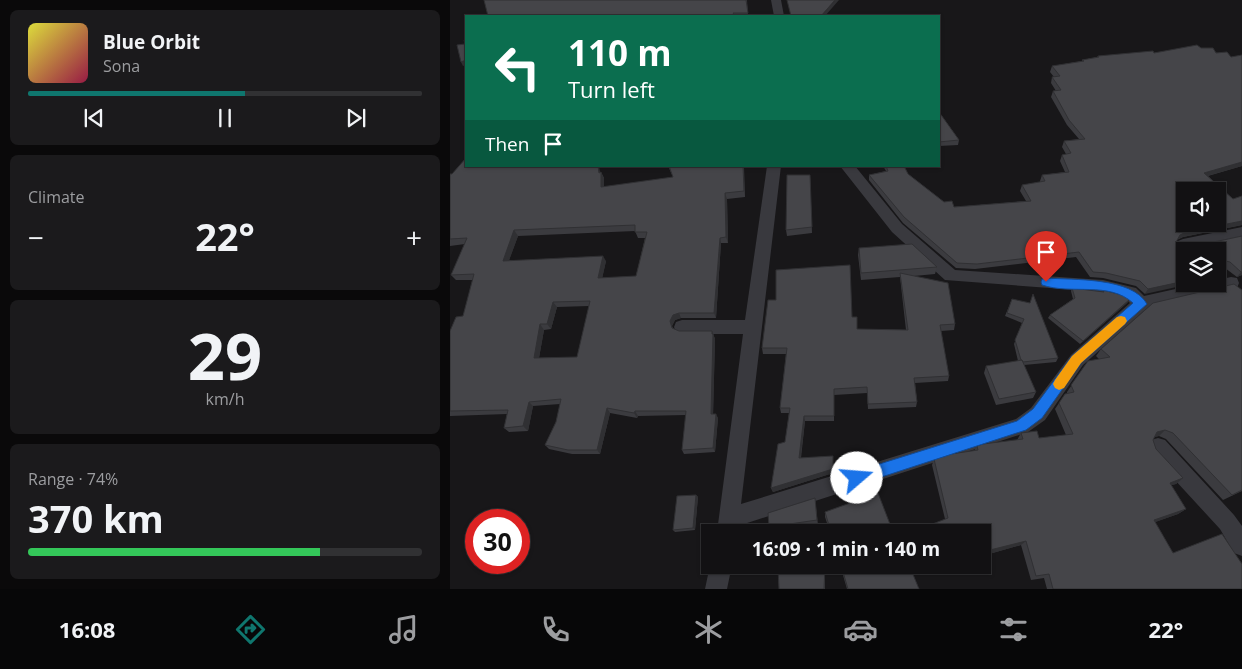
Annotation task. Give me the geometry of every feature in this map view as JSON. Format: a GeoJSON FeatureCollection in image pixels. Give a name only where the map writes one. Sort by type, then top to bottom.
{"type":"FeatureCollection","features":[{"type":"Feature","properties":{"kind":"street"},"geometry":{"type":"LineString","coordinates":[[776,0],[779,15]]}},
{"type":"Feature","properties":{"kind":"street"},"geometry":{"type":"LineString","coordinates":[[728,524],[774,167]]}},
{"type":"Feature","properties":{"kind":"street"},"geometry":{"type":"LineString","coordinates":[[848,167],[897,228],[951,276],[1103,286],[1130,293],[1141,304]]}},
{"type":"Feature","properties":{"kind":"street"},"geometry":{"type":"LineString","coordinates":[[1198,242],[1242,233]]}},
{"type":"Feature","properties":{"kind":"street"},"geometry":{"type":"LineString","coordinates":[[731,524],[1021,426],[1038,414],[1077,360],[1141,304],[1230,283]]}},
{"type":"Feature","properties":{"kind":"street"},"geometry":{"type":"LineString","coordinates":[[682,327],[752,327]]}},
{"type":"Feature","properties":{"kind":"street"},"geometry":{"type":"LineString","coordinates":[[1158,447],[1227,522],[1242,545]]}},
{"type":"Feature","properties":{"kind":"street"},"geometry":{"type":"LineString","coordinates":[[716,589],[719,574]]}},
{"type":"Feature","properties":{"kind":"building"},"geometry":{"type":"Polygon","coordinates":[[[484,0],[746,0],[748,13],[733,13],[734,15],[488,15],[484,0]]]}},
{"type":"Feature","properties":{"kind":"building"},"geometry":{"type":"Polygon","coordinates":[[[787,0],[835,0],[822,15],[791,15],[787,0]]]}},
{"type":"Feature","properties":{"kind":"building"},"geometry":{"type":"Polygon","coordinates":[[[465,44],[465,60],[461,62],[457,45],[465,44]]]}},
{"type":"Feature","properties":{"kind":"building"},"geometry":{"type":"Polygon","coordinates":[[[1197,45],[1201,48],[1213,48],[1216,53],[1227,52],[1231,57],[1242,55],[1242,162],[1204,173],[1214,182],[1176,182],[1176,232],[1186,232],[1180,235],[1176,242],[1176,283],[1148,289],[1140,281],[1093,272],[1079,252],[977,264],[957,263],[904,217],[869,175],[888,171],[886,167],[904,167],[908,174],[944,202],[952,201],[954,207],[1031,201],[1022,185],[1045,181],[1042,175],[1069,172],[1062,155],[1071,153],[1064,141],[1085,139],[1069,120],[1053,91],[1061,90],[1052,77],[1060,76],[1052,66],[1084,61],[1082,60],[1098,56],[1153,51],[1154,53],[1197,45]]]}},
{"type":"Feature","properties":{"kind":"building"},"geometry":{"type":"Polygon","coordinates":[[[940,113],[959,140],[940,142],[940,113]]]}},
{"type":"Feature","properties":{"kind":"building"},"geometry":{"type":"Polygon","coordinates":[[[465,159],[465,167],[598,167],[599,173],[601,172],[601,187],[673,177],[669,167],[743,167],[744,191],[725,193],[726,237],[720,238],[714,313],[679,313],[673,315],[670,321],[672,328],[679,331],[712,331],[711,414],[716,414],[713,448],[682,450],[686,411],[635,411],[634,413],[607,408],[597,450],[568,450],[545,445],[556,422],[561,399],[529,402],[523,426],[504,428],[508,410],[450,411],[450,331],[456,317],[463,316],[474,274],[451,275],[467,238],[450,239],[450,174],[465,159]],[[635,225],[514,230],[503,261],[603,256],[598,278],[636,276],[647,232],[635,232],[635,225]],[[590,301],[553,302],[547,324],[540,324],[534,358],[577,357],[590,301]]]}},
{"type":"Feature","properties":{"kind":"building"},"geometry":{"type":"Polygon","coordinates":[[[787,175],[810,175],[812,227],[786,230],[787,175]]]}},
{"type":"Feature","properties":{"kind":"building"},"geometry":{"type":"Polygon","coordinates":[[[1226,193],[1233,199],[1242,196],[1242,221],[1226,224],[1226,193]]]}},
{"type":"Feature","properties":{"kind":"building"},"geometry":{"type":"Polygon","coordinates":[[[1242,236],[1242,272],[1230,262],[1226,261],[1226,242],[1214,242],[1242,236]]]}},
{"type":"Feature","properties":{"kind":"building"},"geometry":{"type":"Polygon","coordinates":[[[912,244],[937,267],[861,273],[859,248],[912,244]]]}},
{"type":"Feature","properties":{"kind":"building"},"geometry":{"type":"Polygon","coordinates":[[[850,265],[852,317],[857,317],[857,329],[908,330],[900,273],[948,283],[955,324],[940,325],[949,376],[914,378],[917,402],[868,404],[867,387],[834,389],[834,416],[804,416],[799,458],[833,456],[833,469],[771,488],[778,444],[785,442],[790,408],[780,408],[787,348],[762,348],[768,300],[776,300],[776,270],[850,265]]]}},
{"type":"Feature","properties":{"kind":"building"},"geometry":{"type":"Polygon","coordinates":[[[1234,284],[1242,290],[1242,490],[1232,495],[1173,433],[1165,430],[1157,432],[1153,440],[1156,449],[1183,478],[1170,483],[1186,509],[1154,520],[1173,553],[1222,534],[1242,564],[1242,589],[1053,589],[1049,574],[1036,576],[1026,541],[991,550],[991,524],[933,524],[948,518],[934,459],[978,450],[977,446],[983,444],[1023,439],[1021,433],[1037,431],[1039,438],[1073,434],[1059,403],[1065,394],[1074,392],[1071,385],[1088,361],[1110,357],[1101,349],[1153,303],[1200,292],[1226,292],[1226,286],[1234,284]]]}},
{"type":"Feature","properties":{"kind":"building"},"geometry":{"type":"Polygon","coordinates":[[[1072,288],[1104,292],[1103,290],[1126,296],[1130,299],[1083,341],[1050,315],[1075,298],[1072,288]]]}},
{"type":"Feature","properties":{"kind":"building"},"geometry":{"type":"Polygon","coordinates":[[[1033,294],[1058,358],[1023,362],[1015,340],[1024,319],[1007,313],[1012,299],[1030,303],[1033,294]]]}},
{"type":"Feature","properties":{"kind":"building"},"geometry":{"type":"Polygon","coordinates":[[[1022,360],[1036,392],[999,399],[986,366],[1022,360]]]}},
{"type":"Feature","properties":{"kind":"building"},"geometry":{"type":"Polygon","coordinates":[[[878,493],[890,524],[829,524],[825,512],[878,493]]]}},
{"type":"Feature","properties":{"kind":"building"},"geometry":{"type":"Polygon","coordinates":[[[696,495],[693,528],[673,530],[677,496],[696,495]]]}},
{"type":"Feature","properties":{"kind":"building"},"geometry":{"type":"Polygon","coordinates":[[[815,498],[817,520],[790,524],[769,524],[768,513],[815,498]]]}},
{"type":"Feature","properties":{"kind":"building"},"geometry":{"type":"Polygon","coordinates":[[[778,574],[825,574],[824,589],[779,589],[778,574]]]}},
{"type":"Feature","properties":{"kind":"building"},"geometry":{"type":"Polygon","coordinates":[[[844,574],[913,574],[919,589],[848,589],[844,574]]]}},
{"type":"Feature","properties":{"kind":"slow traffic"},"geometry":{"type":"LineString","coordinates":[[1059,384],[1077,360],[1121,321]]}},
{"type":"Feature","properties":{"kind":"route"},"geometry":{"type":"LineString","coordinates":[[857,478],[1021,426],[1038,414],[1077,360],[1141,304],[1130,293],[1103,286],[1046,282]]}}]}
